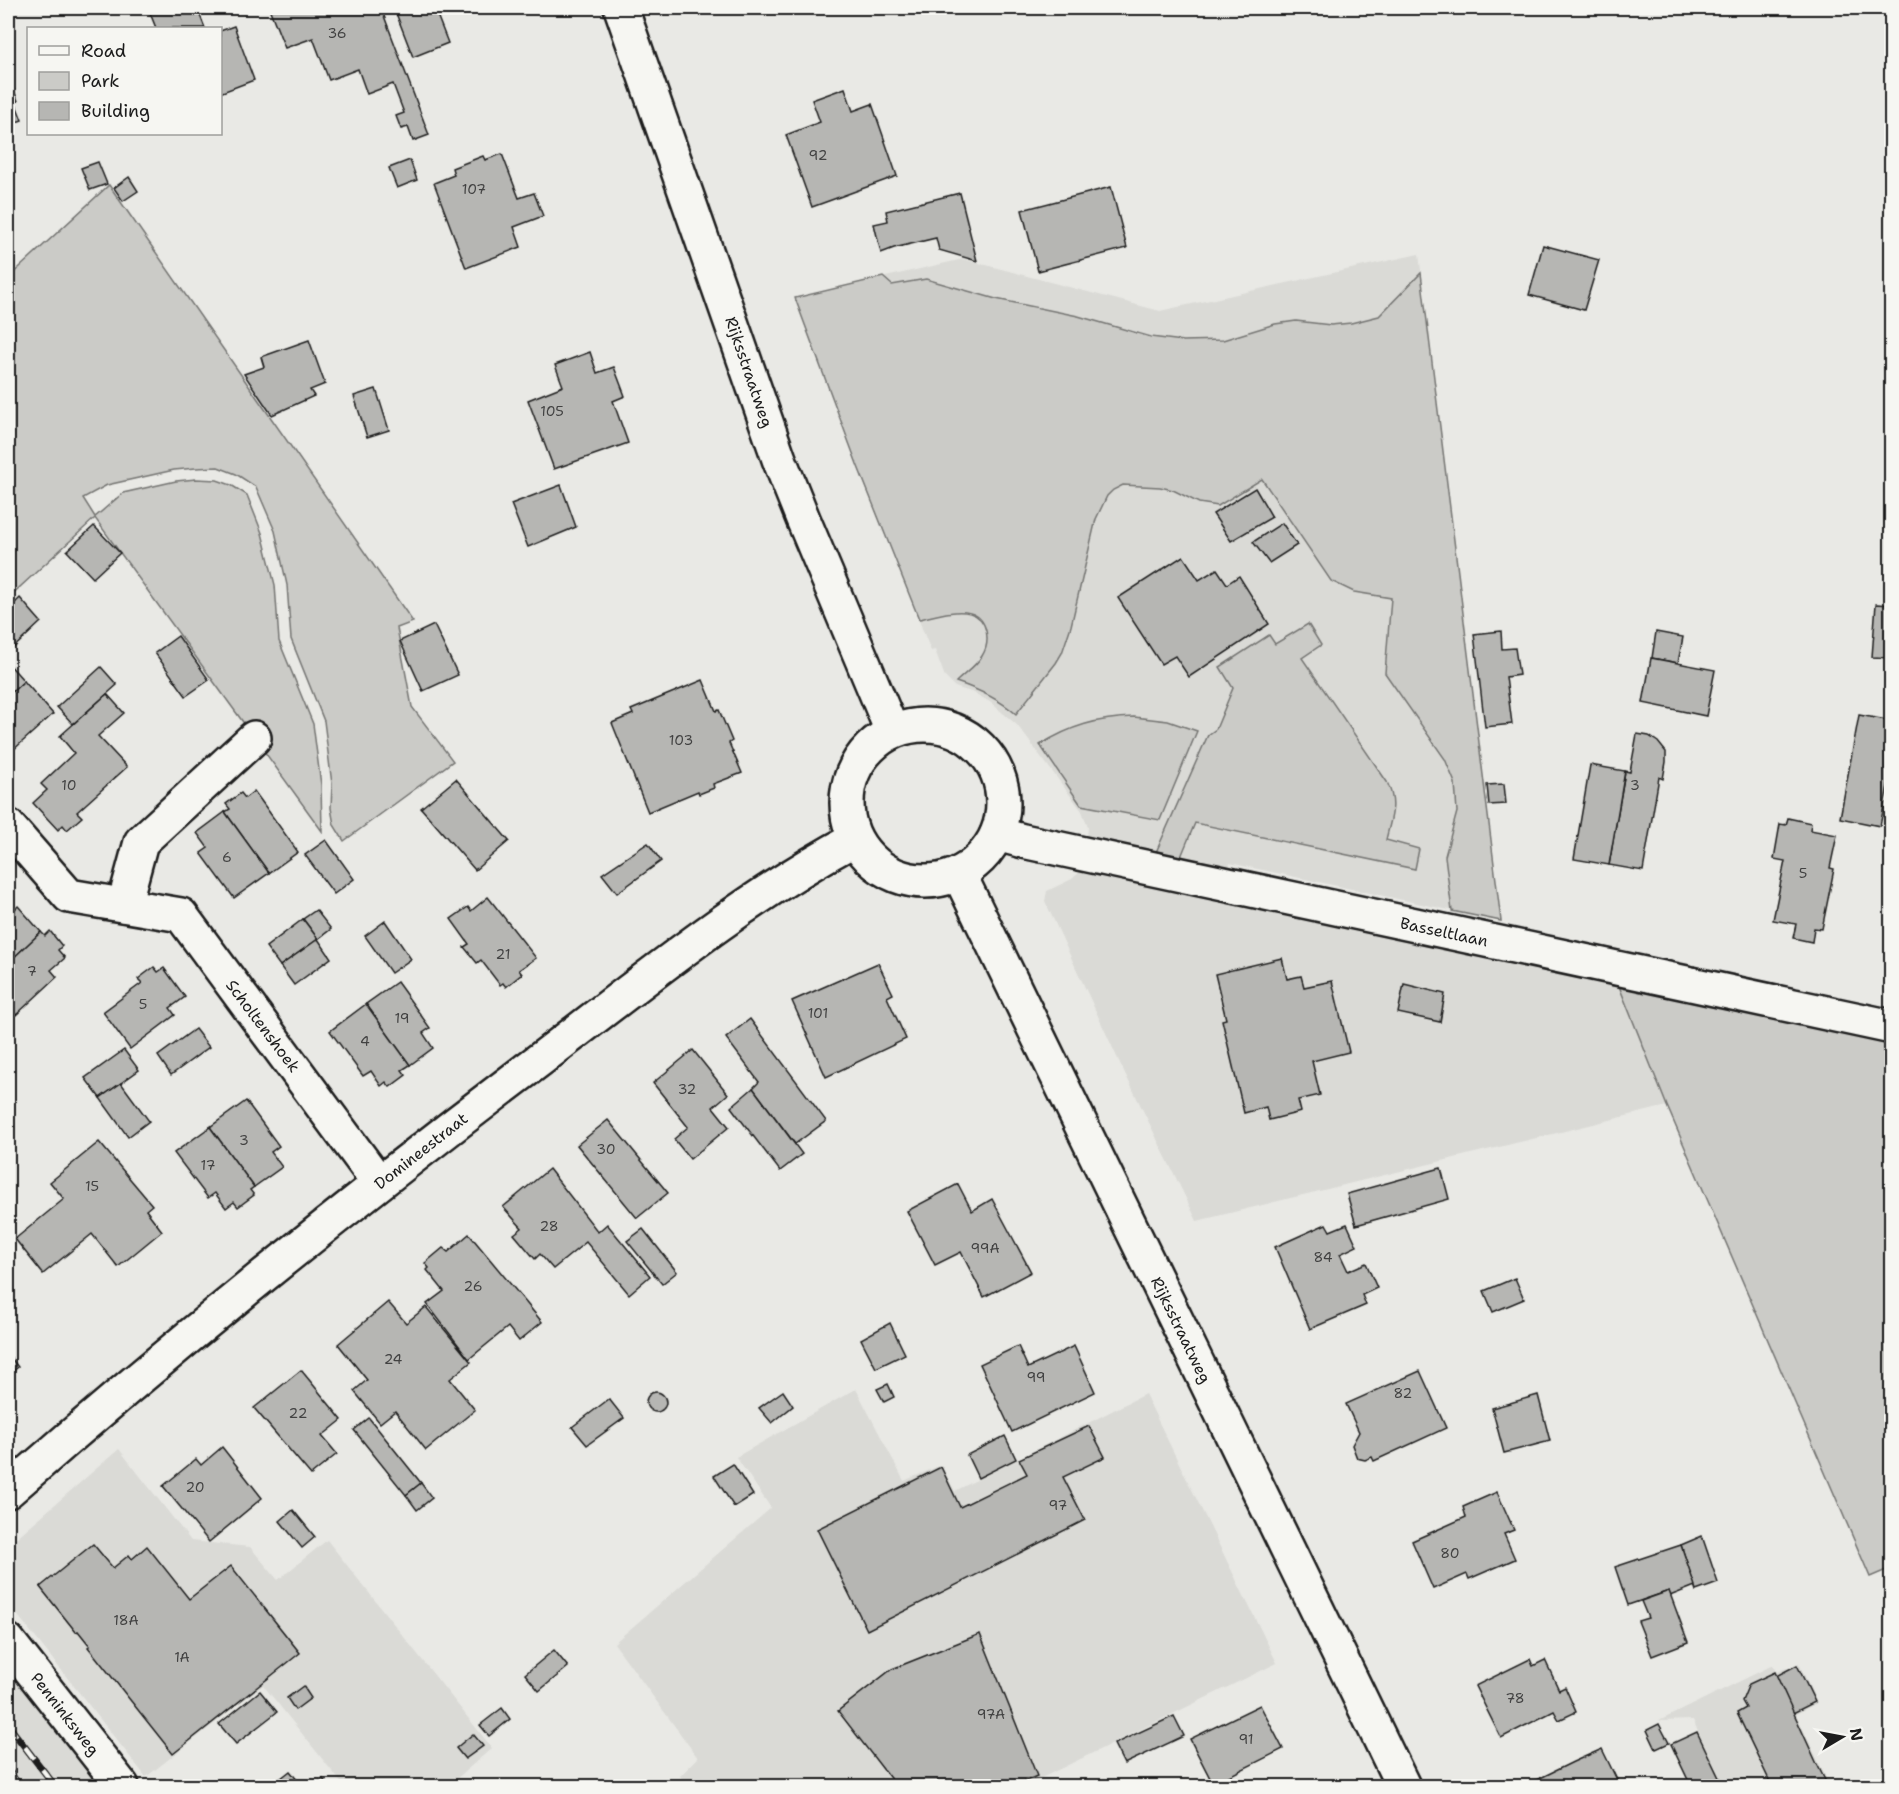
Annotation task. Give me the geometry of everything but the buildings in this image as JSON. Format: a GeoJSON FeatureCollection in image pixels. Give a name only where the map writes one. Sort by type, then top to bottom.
{"type":"FeatureCollection","features":[{"type":"Feature","properties":{"kind":"main road","name":"Rijksstraatweg"},"geometry":{"type":"LineString","coordinates":[[621,8],[779,459],[892,731]]}},
{"type":"Feature","properties":{"kind":"main road"},"geometry":{"type":"LineString","coordinates":[[929,724],[947,727],[965,734],[980,746],[1000,778],[1003,797],[1002,815],[997,834],[982,857],[959,874],[930,881],[915,881],[901,877],[874,863],[855,840],[848,819],[846,798],[850,777],[860,758],[874,742],[892,731],[910,725],[929,724]]}},
{"type":"Feature","properties":{"kind":"main road"},"geometry":{"type":"LineString","coordinates":[[124,905],[141,842],[254,738]]}},
{"type":"Feature","properties":{"kind":"main road","name":"Scholtenshoek"},"geometry":{"type":"LineString","coordinates":[[8,826],[69,896],[181,915],[379,1183]]}},
{"type":"Feature","properties":{"kind":"main road","name":"Basseltlaan"},"geometry":{"type":"LineString","coordinates":[[997,834],[1455,935],[1892,1027]]}},
{"type":"Feature","properties":{"kind":"main road","name":"Domineestraat"},"geometry":{"type":"LineString","coordinates":[[8,1491],[160,1361],[379,1183],[685,950],[759,898],[855,840]]}},
{"type":"Feature","properties":{"kind":"main road","name":"Rijksstraatweg"},"geometry":{"type":"LineString","coordinates":[[959,874],[1402,1786]]}},
{"type":"Feature","properties":{"kind":"main road","name":"Penninksweg"},"geometry":{"type":"LineString","coordinates":[[8,1641],[122,1786]]}},
{"type":"Feature","properties":{"kind":"shaded area"},"geometry":{"type":"Polygon","coordinates":[[[1419,254],[1501,921],[1230,863],[1227,875],[1086,845],[1088,827],[1082,811],[1017,725],[990,702],[974,693],[955,687],[945,677],[935,650],[931,651],[857,464],[795,298],[963,259],[1160,311],[1419,254]]]}},
{"type":"Feature","properties":{"kind":"shaded area"},"geometry":{"type":"Polygon","coordinates":[[[1083,869],[1617,981],[1667,1106],[1197,1221],[1117,1057],[1045,901],[1047,891],[1072,879],[1083,869]]]}},
{"type":"Feature","properties":{"kind":"shaded area"},"geometry":{"type":"Polygon","coordinates":[[[856,1389],[904,1481],[941,1465],[955,1491],[1145,1394],[1277,1663],[1025,1786],[688,1786],[680,1776],[698,1758],[614,1643],[771,1508],[736,1457],[856,1389]]]}},
{"type":"Feature","properties":{"kind":"shaded area"},"geometry":{"type":"Polygon","coordinates":[[[119,1449],[191,1541],[250,1547],[278,1580],[327,1540],[492,1748],[448,1786],[344,1786],[263,1685],[146,1777],[8,1603],[8,1545],[119,1449]]]}},
{"type":"Feature","properties":{"kind":"shaded area"},"geometry":{"type":"Polygon","coordinates":[[[1799,1663],[1817,1703],[1796,1714],[1830,1786],[1722,1786],[1693,1720],[1659,1721],[1773,1665],[1776,1672],[1799,1663]]]}},
{"type":"Feature","properties":{"kind":"shaded area"},"geometry":{"type":"Polygon","coordinates":[[[8,1668],[54,1729],[99,1786],[8,1786],[8,1668]]]}},
{"type":"Feature","properties":{"kind":"green space"},"geometry":{"type":"Polygon","coordinates":[[[109,185],[413,622],[397,628],[412,707],[453,761],[344,841],[334,825],[331,808],[332,784],[324,721],[291,639],[287,585],[275,531],[256,487],[236,474],[218,467],[196,468],[174,470],[107,485],[83,498],[95,517],[123,493],[176,481],[217,480],[247,495],[262,533],[275,585],[279,641],[313,724],[321,785],[322,831],[95,518],[8,598],[8,278],[109,185]]]}},
{"type":"Feature","properties":{"kind":"green space"},"geometry":{"type":"Polygon","coordinates":[[[1421,273],[1501,921],[1452,911],[1445,856],[1457,812],[1455,783],[1445,759],[1385,673],[1391,598],[1354,592],[1331,581],[1262,479],[1218,506],[1199,503],[1173,490],[1160,487],[1123,485],[1113,490],[1107,496],[1096,519],[1071,626],[1062,653],[1016,714],[988,695],[956,682],[977,663],[985,650],[987,638],[984,625],[976,616],[964,612],[944,613],[919,619],[857,464],[795,298],[883,277],[892,285],[926,279],[996,299],[1078,316],[1151,337],[1183,341],[1223,340],[1275,324],[1296,321],[1331,325],[1379,316],[1421,273]]]}},
{"type":"Feature","properties":{"kind":"green space"},"geometry":{"type":"Polygon","coordinates":[[[1308,624],[1321,645],[1302,658],[1387,782],[1393,804],[1386,840],[1419,849],[1415,869],[1195,823],[1178,864],[1153,859],[1208,735],[1216,729],[1233,688],[1220,667],[1269,635],[1275,644],[1308,624]]]}},
{"type":"Feature","properties":{"kind":"green space"},"geometry":{"type":"Polygon","coordinates":[[[1134,717],[1168,721],[1197,731],[1160,820],[1081,805],[1040,745],[1085,724],[1134,717]]]}},
{"type":"Feature","properties":{"kind":"green space"},"geometry":{"type":"Polygon","coordinates":[[[1617,981],[1891,1040],[1891,1568],[1870,1577],[1667,1106],[1617,981]]]}},
{"type":"Feature","properties":{"kind":"railway"},"geometry":{"type":"LineString","coordinates":[[8,1725],[55,1786]]}},
{"type":"Feature","properties":{"kind":"railway"},"geometry":{"type":"LineString","coordinates":[[8,1770],[20,1786]]}}]}
